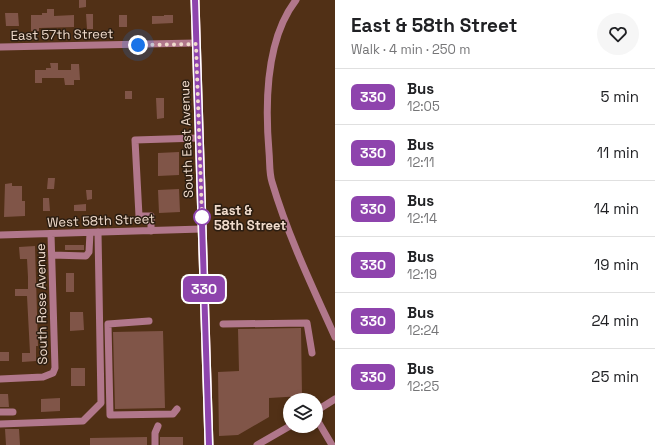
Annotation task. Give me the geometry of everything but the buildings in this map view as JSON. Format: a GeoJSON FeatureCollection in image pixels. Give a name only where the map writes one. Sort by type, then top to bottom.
{"type":"FeatureCollection","features":[{"type":"Feature","properties":{"kind":"main road","name":"South East Avenue"},"geometry":{"type":"LineString","coordinates":[[195,0],[208,445]]}},
{"type":"Feature","properties":{"kind":"street"},"geometry":{"type":"LineString","coordinates":[[296,0],[287,11],[275,39],[270,70],[267,127],[271,181],[296,250],[335,337]]}},
{"type":"Feature","properties":{"kind":"street","name":"East 57th Street"},"geometry":{"type":"LineString","coordinates":[[0,47],[196,44]]}},
{"type":"Feature","properties":{"kind":"street"},"geometry":{"type":"LineString","coordinates":[[138,231],[139,216],[136,140],[199,138]]}},
{"type":"Feature","properties":{"kind":"street"},"geometry":{"type":"LineString","coordinates":[[139,216],[151,216],[151,231]]}},
{"type":"Feature","properties":{"kind":"street","name":"West 58th Street"},"geometry":{"type":"LineString","coordinates":[[0,235],[202,229]]}},
{"type":"Feature","properties":{"kind":"street"},"geometry":{"type":"LineString","coordinates":[[0,424],[83,422],[102,403],[98,232]]}},
{"type":"Feature","properties":{"kind":"street"},"geometry":{"type":"LineString","coordinates":[[52,255],[86,256],[89,252],[90,233]]}},
{"type":"Feature","properties":{"kind":"street","name":"South Rose Avenue"},"geometry":{"type":"LineString","coordinates":[[0,378],[43,377],[53,373],[55,363],[51,234]]}},
{"type":"Feature","properties":{"kind":"street"},"geometry":{"type":"LineString","coordinates":[[149,321],[108,324],[110,414],[173,414],[177,409]]}},
{"type":"Feature","properties":{"kind":"street"},"geometry":{"type":"LineString","coordinates":[[223,324],[307,323],[312,353]]}},
{"type":"Feature","properties":{"kind":"street"},"geometry":{"type":"LineString","coordinates":[[323,406],[335,399]]}},
{"type":"Feature","properties":{"kind":"street"},"geometry":{"type":"LineString","coordinates":[[0,412],[13,412]]}},
{"type":"Feature","properties":{"kind":"street"},"geometry":{"type":"LineString","coordinates":[[155,445],[155,433],[158,426]]}},
{"type":"Feature","properties":{"kind":"street"},"geometry":{"type":"LineString","coordinates":[[257,445],[283,430]]}},
{"type":"Feature","properties":{"kind":"street"},"geometry":{"type":"LineString","coordinates":[[323,430],[332,445]]}},
{"type":"Feature","properties":{"kind":"bus line","name":"330"},"geometry":{"type":"LineString","coordinates":[[195,0],[209,445]]}},
{"type":"Feature","properties":{"kind":"place","name":"East & 58th Street"},"geometry":{"type":"Point","coordinates":[202,217]}},
{"type":"Feature","properties":{"kind":"route"},"geometry":{"type":"LineString","coordinates":[[138,45],[196,44],[202,217]]}}]}
